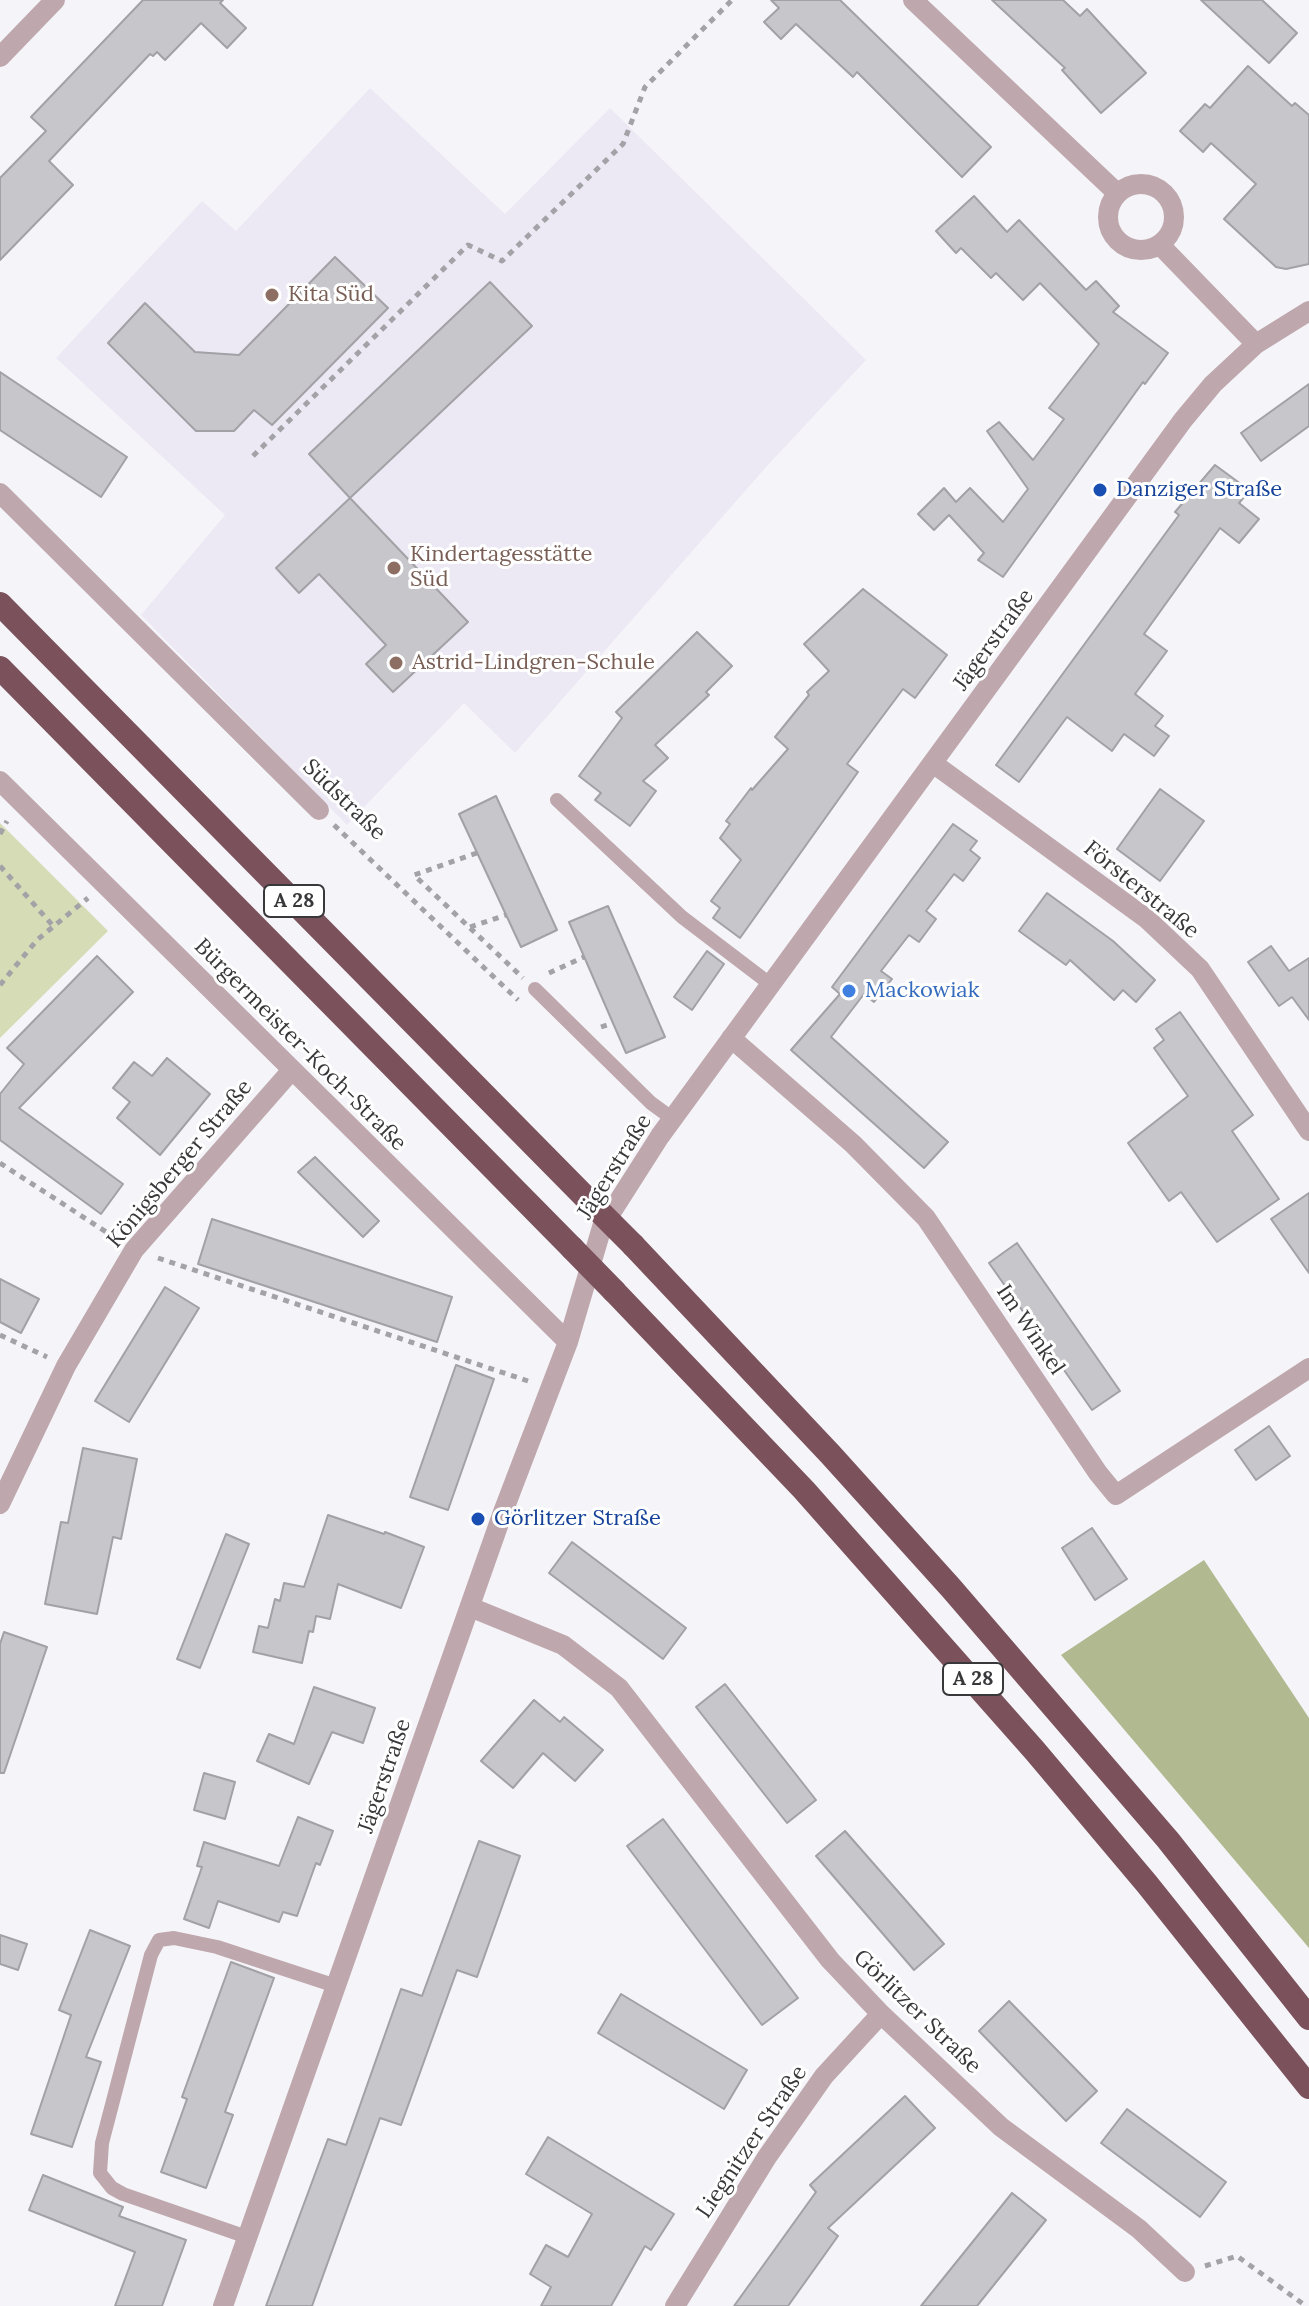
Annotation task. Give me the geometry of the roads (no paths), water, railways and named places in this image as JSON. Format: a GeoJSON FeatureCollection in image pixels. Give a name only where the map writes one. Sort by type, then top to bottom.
{"type":"FeatureCollection","features":[{"type":"Feature","properties":{"kind":"highway","name":"A 28"},"geometry":{"type":"LineString","coordinates":[[0,604],[633,1245],[831,1455],[951,1588],[1168,1840],[1309,2018]]}},
{"type":"Feature","properties":{"kind":"highway","name":"A 28"},"geometry":{"type":"LineString","coordinates":[[0,668],[572,1248],[804,1490],[987,1695],[1147,1884],[1309,2087]]}},
{"type":"Feature","properties":{"kind":"street"},"geometry":{"type":"LineString","coordinates":[[0,57],[55,0]]}},
{"type":"Feature","properties":{"kind":"street"},"geometry":{"type":"LineString","coordinates":[[913,0],[1117,193]]}},
{"type":"Feature","properties":{"kind":"street"},"geometry":{"type":"LineString","coordinates":[[1130,184],[1148,184],[1165,192],[1174,211],[1171,233],[1160,245],[1141,251],[1128,248],[1112,235],[1107,212],[1117,193],[1130,184]]}},
{"type":"Feature","properties":{"kind":"street"},"geometry":{"type":"LineString","coordinates":[[1160,245],[1256,344]]}},
{"type":"Feature","properties":{"kind":"street","name":"Jägerstraße"},"geometry":{"type":"LineString","coordinates":[[223,2306],[470,1607],[568,1342],[602,1227],[731,1038],[1183,420],[1213,384],[1256,344],[1309,311]]}},
{"type":"Feature","properties":{"kind":"street","name":"Südstraße"},"geometry":{"type":"LineString","coordinates":[[0,493],[319,810]]}},
{"type":"Feature","properties":{"kind":"street","name":"Försterstraße"},"geometry":{"type":"LineString","coordinates":[[934,764],[1147,919],[1200,969],[1309,1130]]}},
{"type":"Feature","properties":{"kind":"street","name":"Bürgermeister-Koch-Straße"},"geometry":{"type":"LineString","coordinates":[[0,781],[568,1342]]}},
{"type":"Feature","properties":{"kind":"street","name":"Im Winkel"},"geometry":{"type":"LineString","coordinates":[[731,1038],[853,1144],[926,1218],[1116,1495],[1309,1368]]}},
{"type":"Feature","properties":{"kind":"street","name":"Königsberger Straße"},"geometry":{"type":"LineString","coordinates":[[0,1504],[66,1366],[134,1250],[291,1071]]}},
{"type":"Feature","properties":{"kind":"street","name":"Görlitzer Straße"},"geometry":{"type":"LineString","coordinates":[[470,1607],[563,1645],[619,1688],[830,1960],[881,2014],[1001,2127],[1139,2229],[1185,2272]]}},
{"type":"Feature","properties":{"kind":"street","name":"Liegnitzer Straße"},"geometry":{"type":"LineString","coordinates":[[675,2306],[767,2157],[824,2076],[881,2014]]}},
{"type":"Feature","properties":{"kind":"lane"},"geometry":{"type":"LineString","coordinates":[[557,800],[682,917],[770,984]]}},
{"type":"Feature","properties":{"kind":"lane"},"geometry":{"type":"LineString","coordinates":[[531,986],[651,1103],[673,1119]]}},
{"type":"Feature","properties":{"kind":"lane"},"geometry":{"type":"LineString","coordinates":[[247,2237],[123,2194],[112,2188],[100,2173],[102,2143],[151,1955],[159,1940],[174,1938],[217,1947],[336,1986]]}},
{"type":"Feature","properties":{"kind":"place","name":"Kita Süd"},"geometry":{"type":"Point","coordinates":[272,295]}},
{"type":"Feature","properties":{"kind":"place","name":"Danziger Straße"},"geometry":{"type":"Point","coordinates":[1100,490]}},
{"type":"Feature","properties":{"kind":"place","name":"Kindertagesstätte Süd"},"geometry":{"type":"Point","coordinates":[394,568]}},
{"type":"Feature","properties":{"kind":"place","name":"Astrid-Lindgren-Schule"},"geometry":{"type":"Point","coordinates":[396,663]}},
{"type":"Feature","properties":{"kind":"place","name":"Mackowiak"},"geometry":{"type":"Point","coordinates":[849,991]}},
{"type":"Feature","properties":{"kind":"place","name":"Görlitzer Straße"},"geometry":{"type":"Point","coordinates":[478,1519]}}]}
